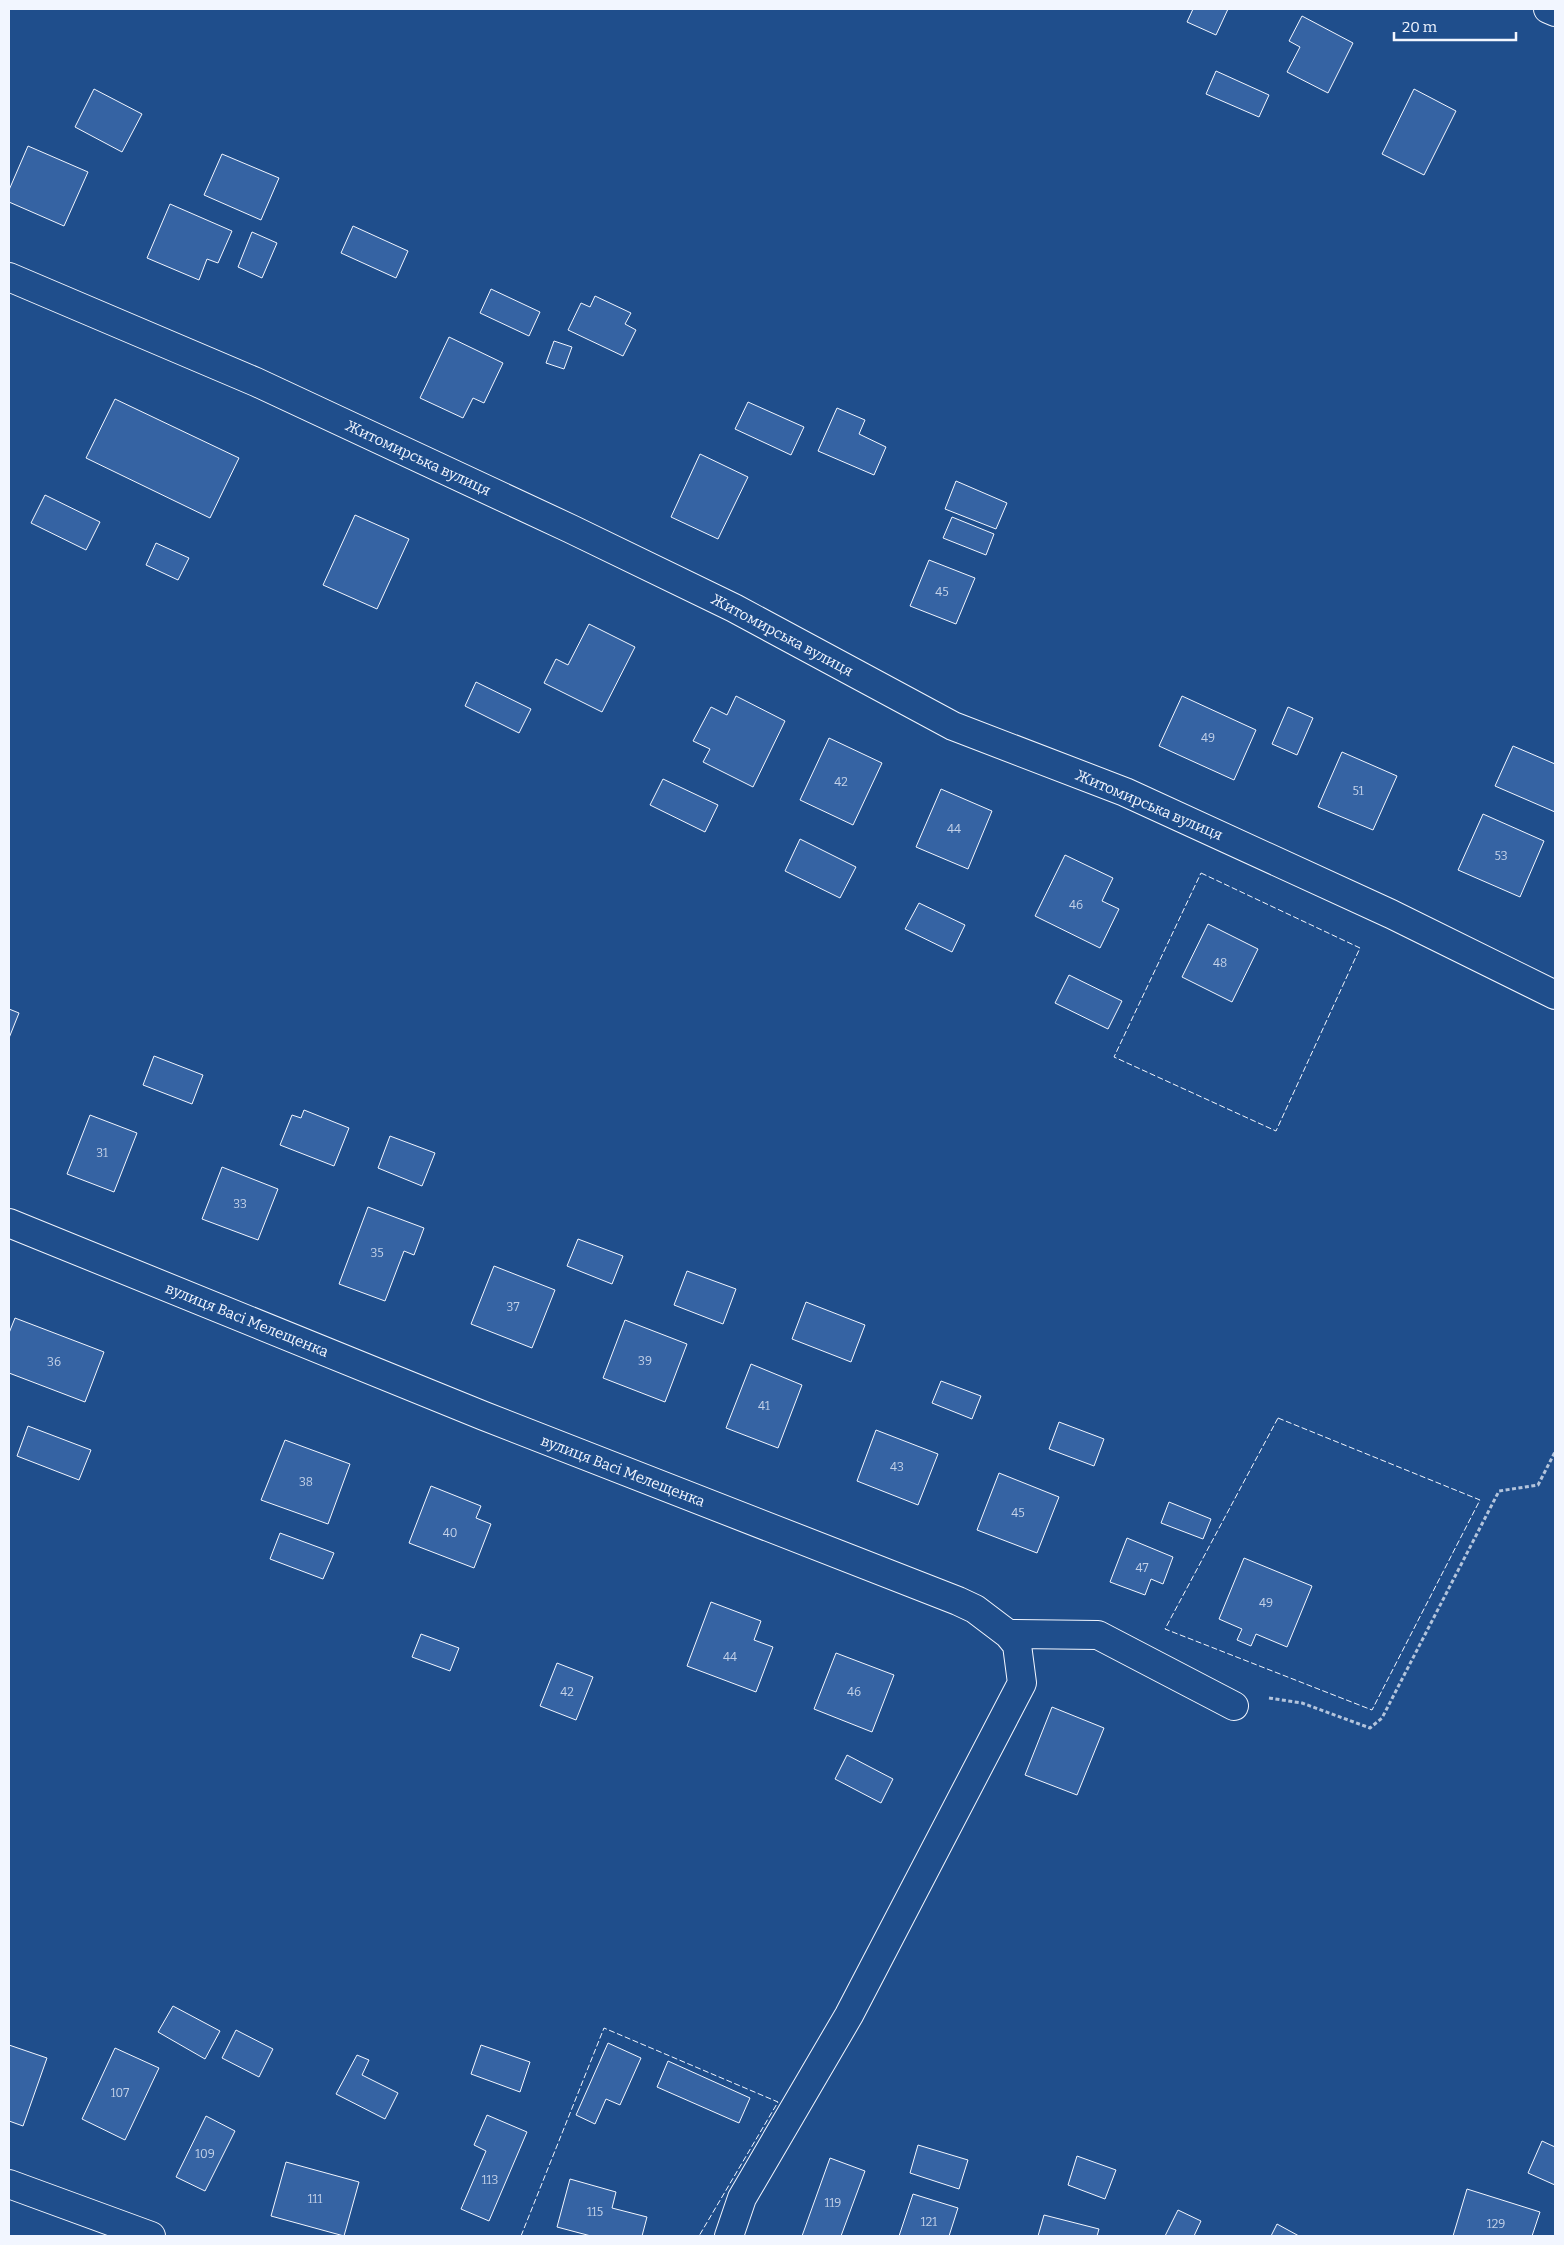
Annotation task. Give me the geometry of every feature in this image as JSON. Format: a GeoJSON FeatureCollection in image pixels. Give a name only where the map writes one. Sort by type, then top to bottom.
{"type":"FeatureCollection","features":[{"type":"Feature","properties":{"kind":"street"},"geometry":{"type":"LineString","coordinates":[[1548,9],[1555,12]]}},
{"type":"Feature","properties":{"kind":"street","name":"Житомирська вулиця"},"geometry":{"type":"LineString","coordinates":[[9,277],[256,382],[571,529],[734,608],[953,726],[1125,792],[1391,914],[1555,995]]}},
{"type":"Feature","properties":{"kind":"street","name":"вулиця Васі Мелещенка"},"geometry":{"type":"LineString","coordinates":[[9,1223],[484,1416],[958,1601],[975,1609],[1008,1634]]}},
{"type":"Feature","properties":{"kind":"street"},"geometry":{"type":"LineString","coordinates":[[1008,1634],[1098,1635],[1234,1706]]}},
{"type":"Feature","properties":{"kind":"street"},"geometry":{"type":"LineString","coordinates":[[729,2236],[742,2198],[849,2015],[1022,1683],[1017,1645],[1008,1634]]}},
{"type":"Feature","properties":{"kind":"street"},"geometry":{"type":"LineString","coordinates":[[9,2184],[151,2236]]}},
{"type":"Feature","properties":{"kind":"path"},"geometry":{"type":"LineString","coordinates":[[1234,1706],[1272,1698],[1302,1703],[1370,1728],[1382,1718],[1500,1490],[1538,1485],[1555,1452]]}},
{"type":"Feature","properties":{"kind":"building"},"geometry":{"type":"Polygon","coordinates":[[[1193,9],[1228,9],[1216,35],[1187,22],[1193,9]]]}},
{"type":"Feature","properties":{"kind":"building"},"geometry":{"type":"Polygon","coordinates":[[[1302,16],[1353,43],[1328,93],[1287,72],[1300,47],[1289,41],[1302,16]]]}},
{"type":"Feature","properties":{"kind":"building"},"geometry":{"type":"Polygon","coordinates":[[[1216,71],[1269,95],[1259,117],[1206,94],[1216,71]]]}},
{"type":"Feature","properties":{"kind":"building"},"geometry":{"type":"Polygon","coordinates":[[[94,89],[142,114],[122,152],[75,127],[94,89]]]}},
{"type":"Feature","properties":{"kind":"building"},"geometry":{"type":"Polygon","coordinates":[[[1414,89],[1456,111],[1424,175],[1382,154],[1414,89]]]}},
{"type":"Feature","properties":{"kind":"building"},"geometry":{"type":"Polygon","coordinates":[[[28,146],[88,172],[64,226],[9,202],[9,190],[28,146]]]}},
{"type":"Feature","properties":{"kind":"building"},"geometry":{"type":"Polygon","coordinates":[[[222,154],[279,178],[261,220],[204,195],[222,154]]]}},
{"type":"Feature","properties":{"kind":"building"},"geometry":{"type":"Polygon","coordinates":[[[170,204],[232,231],[218,263],[207,259],[199,280],[147,258],[170,204]]]}},
{"type":"Feature","properties":{"kind":"building"},"geometry":{"type":"Polygon","coordinates":[[[353,226],[408,251],[396,278],[341,253],[353,226]]]}},
{"type":"Feature","properties":{"kind":"building"},"geometry":{"type":"Polygon","coordinates":[[[252,232],[277,243],[262,278],[238,267],[252,232]]]}},
{"type":"Feature","properties":{"kind":"building"},"geometry":{"type":"Polygon","coordinates":[[[491,289],[540,312],[529,336],[480,313],[491,289]]]}},
{"type":"Feature","properties":{"kind":"building"},"geometry":{"type":"Polygon","coordinates":[[[595,296],[631,313],[625,324],[636,330],[623,356],[568,330],[581,303],[590,307],[595,296]]]}},
{"type":"Feature","properties":{"kind":"building"},"geometry":{"type":"Polygon","coordinates":[[[449,337],[503,363],[484,403],[473,398],[463,418],[420,398],[449,337]]]}},
{"type":"Feature","properties":{"kind":"building"},"geometry":{"type":"Polygon","coordinates":[[[554,341],[572,347],[564,369],[546,363],[554,341]]]}},
{"type":"Feature","properties":{"kind":"building"},"geometry":{"type":"Polygon","coordinates":[[[115,399],[239,458],[210,518],[86,458],[115,399]]]}},
{"type":"Feature","properties":{"kind":"building"},"geometry":{"type":"Polygon","coordinates":[[[748,402],[804,427],[791,455],[735,429],[748,402]]]}},
{"type":"Feature","properties":{"kind":"building"},"geometry":{"type":"Polygon","coordinates":[[[837,408],[865,420],[859,434],[886,447],[874,475],[818,451],[837,408]]]}},
{"type":"Feature","properties":{"kind":"building"},"geometry":{"type":"Polygon","coordinates":[[[700,454],[748,477],[718,539],[671,517],[700,454]]]}},
{"type":"Feature","properties":{"kind":"building"},"geometry":{"type":"Polygon","coordinates":[[[956,481],[1007,503],[996,529],[945,509],[956,481]]]}},
{"type":"Feature","properties":{"kind":"building"},"geometry":{"type":"Polygon","coordinates":[[[45,495],[100,522],[86,550],[31,523],[45,495]]]}},
{"type":"Feature","properties":{"kind":"building"},"geometry":{"type":"Polygon","coordinates":[[[355,515],[409,539],[377,609],[323,585],[355,515]]]}},
{"type":"Feature","properties":{"kind":"building"},"geometry":{"type":"Polygon","coordinates":[[[952,517],[994,534],[986,555],[943,538],[952,517]]]}},
{"type":"Feature","properties":{"kind":"building"},"geometry":{"type":"Polygon","coordinates":[[[156,543],[189,558],[178,580],[146,565],[156,543]]]}},
{"type":"Feature","properties":{"kind":"building"},"geometry":{"type":"Polygon","coordinates":[[[929,560],[975,578],[956,624],[910,606],[929,560]]]}},
{"type":"Feature","properties":{"kind":"building"},"geometry":{"type":"Polygon","coordinates":[[[589,624],[635,647],[602,712],[544,683],[556,659],[568,665],[589,624]]]}},
{"type":"Feature","properties":{"kind":"building"},"geometry":{"type":"Polygon","coordinates":[[[476,682],[531,709],[519,733],[465,706],[476,682]]]}},
{"type":"Feature","properties":{"kind":"building"},"geometry":{"type":"Polygon","coordinates":[[[736,696],[785,721],[753,787],[703,762],[710,749],[693,741],[711,707],[727,715],[736,696]]]}},
{"type":"Feature","properties":{"kind":"building"},"geometry":{"type":"Polygon","coordinates":[[[1182,696],[1256,730],[1234,780],[1159,746],[1182,696]]]}},
{"type":"Feature","properties":{"kind":"building"},"geometry":{"type":"Polygon","coordinates":[[[1288,707],[1313,718],[1297,755],[1272,744],[1288,707]]]}},
{"type":"Feature","properties":{"kind":"building"},"geometry":{"type":"Polygon","coordinates":[[[829,738],[882,763],[853,825],[800,800],[829,738]]]}},
{"type":"Feature","properties":{"kind":"building"},"geometry":{"type":"Polygon","coordinates":[[[1513,746],[1555,764],[1555,812],[1495,786],[1513,746]]]}},
{"type":"Feature","properties":{"kind":"building"},"geometry":{"type":"Polygon","coordinates":[[[1342,752],[1397,776],[1373,830],[1318,807],[1342,752]]]}},
{"type":"Feature","properties":{"kind":"building"},"geometry":{"type":"Polygon","coordinates":[[[663,779],[718,805],[705,832],[650,805],[663,779]]]}},
{"type":"Feature","properties":{"kind":"building"},"geometry":{"type":"Polygon","coordinates":[[[941,789],[992,811],[968,869],[916,847],[941,789]]]}},
{"type":"Feature","properties":{"kind":"building"},"geometry":{"type":"Polygon","coordinates":[[[1483,814],[1544,841],[1520,897],[1458,870],[1483,814]]]}},
{"type":"Feature","properties":{"kind":"building"},"geometry":{"type":"Polygon","coordinates":[[[800,839],[856,867],[840,898],[785,871],[800,839]]]}},
{"type":"Feature","properties":{"kind":"building"},"geometry":{"type":"Polygon","coordinates":[[[1065,855],[1113,878],[1102,901],[1119,909],[1100,948],[1035,916],[1065,855]]]}},
{"type":"Feature","properties":{"kind":"building"},"geometry":{"type":"Polygon","coordinates":[[[919,903],[965,925],[952,952],[905,929],[919,903]]]}},
{"type":"Feature","properties":{"kind":"building"},"geometry":{"type":"Polygon","coordinates":[[[1208,924],[1258,949],[1232,1002],[1182,977],[1208,924]]]}},
{"type":"Feature","properties":{"kind":"building"},"geometry":{"type":"Polygon","coordinates":[[[1069,975],[1122,1001],[1108,1029],[1055,1003],[1069,975]]]}},
{"type":"Feature","properties":{"kind":"building"},"geometry":{"type":"Polygon","coordinates":[[[9,1009],[19,1013],[9,1038],[9,1009]]]}},
{"type":"Feature","properties":{"kind":"building"},"geometry":{"type":"Polygon","coordinates":[[[154,1056],[203,1075],[192,1104],[143,1085],[154,1056]]]}},
{"type":"Feature","properties":{"kind":"building"},"geometry":{"type":"Polygon","coordinates":[[[304,1110],[349,1128],[334,1166],[280,1145],[292,1115],[301,1118],[304,1110]]]}},
{"type":"Feature","properties":{"kind":"building"},"geometry":{"type":"Polygon","coordinates":[[[90,1115],[137,1133],[114,1192],[67,1174],[90,1115]]]}},
{"type":"Feature","properties":{"kind":"building"},"geometry":{"type":"Polygon","coordinates":[[[390,1136],[435,1153],[422,1186],[378,1168],[390,1136]]]}},
{"type":"Feature","properties":{"kind":"building"},"geometry":{"type":"Polygon","coordinates":[[[222,1167],[278,1189],[258,1240],[202,1219],[222,1167]]]}},
{"type":"Feature","properties":{"kind":"building"},"geometry":{"type":"Polygon","coordinates":[[[368,1207],[424,1228],[414,1255],[404,1251],[385,1301],[339,1284],[368,1207]]]}},
{"type":"Feature","properties":{"kind":"building"},"geometry":{"type":"Polygon","coordinates":[[[578,1239],[623,1256],[612,1284],[567,1266],[578,1239]]]}},
{"type":"Feature","properties":{"kind":"building"},"geometry":{"type":"Polygon","coordinates":[[[494,1266],[555,1290],[532,1348],[471,1324],[494,1266]]]}},
{"type":"Feature","properties":{"kind":"building"},"geometry":{"type":"Polygon","coordinates":[[[687,1271],[736,1289],[723,1324],[674,1305],[687,1271]]]}},
{"type":"Feature","properties":{"kind":"building"},"geometry":{"type":"Polygon","coordinates":[[[806,1302],[865,1325],[851,1362],[792,1339],[806,1302]]]}},
{"type":"Feature","properties":{"kind":"building"},"geometry":{"type":"Polygon","coordinates":[[[15,1318],[104,1352],[85,1402],[9,1373],[9,1333],[15,1318]]]}},
{"type":"Feature","properties":{"kind":"building"},"geometry":{"type":"Polygon","coordinates":[[[625,1320],[687,1344],[665,1402],[603,1378],[625,1320]]]}},
{"type":"Feature","properties":{"kind":"building"},"geometry":{"type":"Polygon","coordinates":[[[751,1364],[802,1385],[778,1448],[726,1428],[751,1364]]]}},
{"type":"Feature","properties":{"kind":"building"},"geometry":{"type":"Polygon","coordinates":[[[941,1381],[981,1396],[972,1419],[932,1403],[941,1381]]]}},
{"type":"Feature","properties":{"kind":"building"},"geometry":{"type":"Polygon","coordinates":[[[1059,1422],[1104,1439],[1094,1466],[1049,1449],[1059,1422]]]}},
{"type":"Feature","properties":{"kind":"building"},"geometry":{"type":"Polygon","coordinates":[[[28,1426],[91,1450],[79,1480],[17,1456],[28,1426]]]}},
{"type":"Feature","properties":{"kind":"building"},"geometry":{"type":"Polygon","coordinates":[[[876,1430],[938,1454],[918,1505],[857,1481],[876,1430]]]}},
{"type":"Feature","properties":{"kind":"building"},"geometry":{"type":"Polygon","coordinates":[[[285,1440],[350,1464],[328,1524],[261,1500],[285,1440]]]}},
{"type":"Feature","properties":{"kind":"building"},"geometry":{"type":"Polygon","coordinates":[[[999,1473],[1059,1497],[1037,1553],[977,1530],[999,1473]]]}},
{"type":"Feature","properties":{"kind":"building"},"geometry":{"type":"Polygon","coordinates":[[[431,1486],[481,1506],[476,1518],[491,1524],[474,1568],[409,1543],[431,1486]]]}},
{"type":"Feature","properties":{"kind":"building"},"geometry":{"type":"Polygon","coordinates":[[[1169,1502],[1211,1519],[1203,1539],[1161,1523],[1169,1502]]]}},
{"type":"Feature","properties":{"kind":"building"},"geometry":{"type":"Polygon","coordinates":[[[280,1533],[334,1553],[323,1579],[270,1559],[280,1533]]]}},
{"type":"Feature","properties":{"kind":"building"},"geometry":{"type":"Polygon","coordinates":[[[1127,1538],[1173,1557],[1163,1584],[1151,1579],[1145,1595],[1110,1582],[1127,1538]]]}},
{"type":"Feature","properties":{"kind":"building"},"geometry":{"type":"Polygon","coordinates":[[[1244,1558],[1312,1586],[1287,1647],[1256,1634],[1251,1646],[1237,1640],[1242,1629],[1219,1619],[1244,1558]]]}},
{"type":"Feature","properties":{"kind":"building"},"geometry":{"type":"Polygon","coordinates":[[[711,1602],[761,1621],[754,1640],[773,1647],[756,1692],[687,1666],[711,1602]]]}},
{"type":"Feature","properties":{"kind":"building"},"geometry":{"type":"Polygon","coordinates":[[[421,1634],[459,1648],[450,1671],[412,1657],[421,1634]]]}},
{"type":"Feature","properties":{"kind":"building"},"geometry":{"type":"Polygon","coordinates":[[[836,1653],[894,1675],[872,1732],[814,1709],[836,1653]]]}},
{"type":"Feature","properties":{"kind":"building"},"geometry":{"type":"Polygon","coordinates":[[[557,1663],[593,1677],[576,1720],[540,1706],[557,1663]]]}},
{"type":"Feature","properties":{"kind":"building"},"geometry":{"type":"Polygon","coordinates":[[[1052,1707],[1104,1728],[1077,1795],[1025,1775],[1052,1707]]]}},
{"type":"Feature","properties":{"kind":"building"},"geometry":{"type":"Polygon","coordinates":[[[847,1755],[893,1779],[881,1803],[835,1779],[847,1755]]]}},
{"type":"Feature","properties":{"kind":"building"},"geometry":{"type":"Polygon","coordinates":[[[173,2006],[220,2031],[205,2059],[158,2032],[173,2006]]]}},
{"type":"Feature","properties":{"kind":"building"},"geometry":{"type":"Polygon","coordinates":[[[236,2030],[273,2049],[259,2077],[222,2058],[236,2030]]]}},
{"type":"Feature","properties":{"kind":"building"},"geometry":{"type":"Polygon","coordinates":[[[608,2043],[641,2058],[620,2105],[606,2099],[595,2124],[576,2115],[608,2043]]]}},
{"type":"Feature","properties":{"kind":"building"},"geometry":{"type":"Polygon","coordinates":[[[9,2045],[47,2058],[23,2126],[9,2121],[9,2045]]]}},
{"type":"Feature","properties":{"kind":"building"},"geometry":{"type":"Polygon","coordinates":[[[481,2045],[530,2062],[520,2092],[471,2074],[481,2045]]]}},
{"type":"Feature","properties":{"kind":"building"},"geometry":{"type":"Polygon","coordinates":[[[115,2048],[159,2068],[125,2140],[82,2119],[115,2048]]]}},
{"type":"Feature","properties":{"kind":"building"},"geometry":{"type":"Polygon","coordinates":[[[357,2055],[369,2060],[362,2075],[398,2093],[385,2119],[336,2094],[357,2055]]]}},
{"type":"Feature","properties":{"kind":"building"},"geometry":{"type":"Polygon","coordinates":[[[668,2061],[750,2098],[739,2123],[657,2087],[668,2061]]]}},
{"type":"Feature","properties":{"kind":"building"},"geometry":{"type":"Polygon","coordinates":[[[487,2115],[527,2132],[489,2221],[461,2209],[486,2151],[474,2145],[487,2115]]]}},
{"type":"Feature","properties":{"kind":"building"},"geometry":{"type":"Polygon","coordinates":[[[206,2116],[235,2131],[205,2191],[176,2177],[206,2116]]]}},
{"type":"Feature","properties":{"kind":"building"},"geometry":{"type":"Polygon","coordinates":[[[1542,2141],[1555,2147],[1555,2185],[1528,2173],[1542,2141]]]}},
{"type":"Feature","properties":{"kind":"building"},"geometry":{"type":"Polygon","coordinates":[[[918,2145],[968,2160],[959,2189],[910,2173],[918,2145]]]}},
{"type":"Feature","properties":{"kind":"building"},"geometry":{"type":"Polygon","coordinates":[[[1077,2156],[1116,2170],[1105,2199],[1068,2185],[1077,2156]]]}},
{"type":"Feature","properties":{"kind":"building"},"geometry":{"type":"Polygon","coordinates":[[[830,2158],[865,2171],[841,2236],[802,2236],[830,2158]]]}},
{"type":"Feature","properties":{"kind":"building"},"geometry":{"type":"Polygon","coordinates":[[[286,2162],[359,2182],[344,2236],[271,2216],[286,2162]]]}},
{"type":"Feature","properties":{"kind":"building"},"geometry":{"type":"Polygon","coordinates":[[[570,2179],[616,2192],[612,2208],[647,2217],[642,2236],[591,2236],[557,2227],[570,2179]]]}},
{"type":"Feature","properties":{"kind":"building"},"geometry":{"type":"Polygon","coordinates":[[[1467,2189],[1540,2212],[1532,2236],[1453,2236],[1467,2189]]]}},
{"type":"Feature","properties":{"kind":"building"},"geometry":{"type":"Polygon","coordinates":[[[913,2194],[958,2208],[949,2236],[899,2236],[913,2194]]]}},
{"type":"Feature","properties":{"kind":"building"},"geometry":{"type":"Polygon","coordinates":[[[1178,2210],[1201,2221],[1194,2236],[1165,2236],[1178,2210]]]}},
{"type":"Feature","properties":{"kind":"building"},"geometry":{"type":"Polygon","coordinates":[[[1044,2215],[1099,2229],[1097,2236],[1038,2236],[1044,2215]]]}},
{"type":"Feature","properties":{"kind":"building"},"geometry":{"type":"Polygon","coordinates":[[[1277,2224],[1299,2236],[1271,2236],[1277,2224]]]}},
{"type":"Feature","properties":{"kind":"fence"},"geometry":{"type":"LineString","coordinates":[[1201,873],[1360,948],[1276,1131],[1114,1057],[1201,873]]}},
{"type":"Feature","properties":{"kind":"fence"},"geometry":{"type":"LineString","coordinates":[[1278,1418],[1480,1500],[1372,1710],[1165,1629],[1278,1418]]}},
{"type":"Feature","properties":{"kind":"fence"},"geometry":{"type":"LineString","coordinates":[[521,2236],[604,2028],[778,2102],[699,2236]]}}]}
